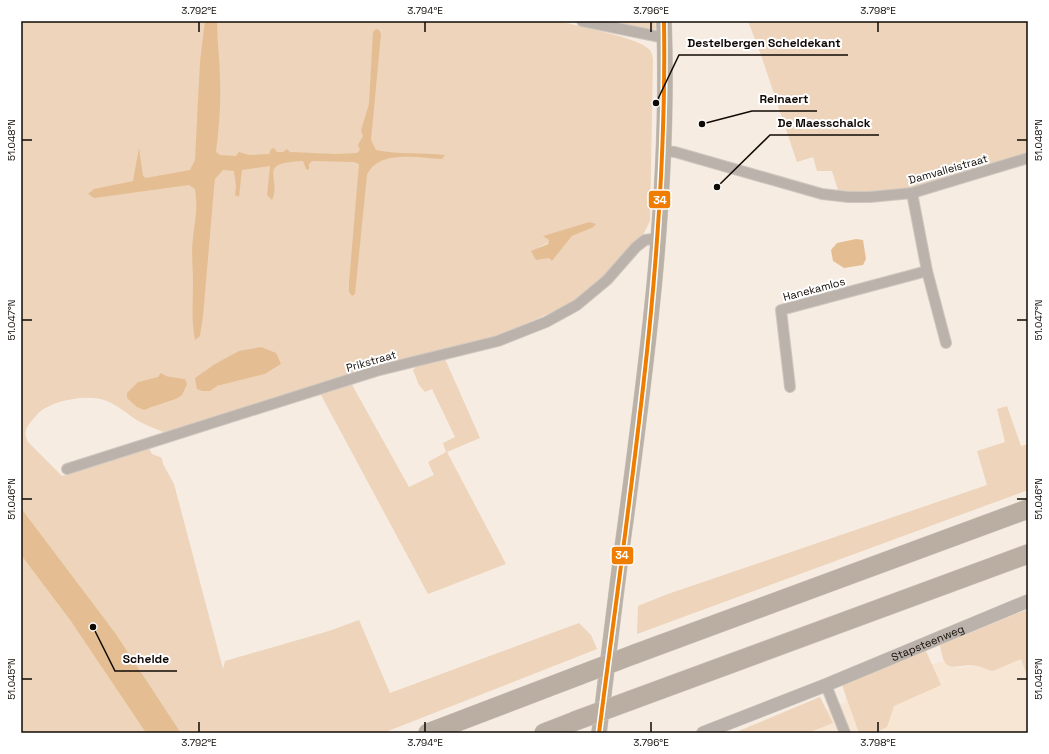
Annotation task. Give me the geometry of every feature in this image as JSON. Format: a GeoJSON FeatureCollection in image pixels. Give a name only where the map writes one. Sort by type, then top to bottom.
{"type":"FeatureCollection","features":[{"type":"Feature","properties":{"kind":"highway"},"geometry":{"type":"LineString","coordinates":[[428,733],[635,654],[1028,509]]}},
{"type":"Feature","properties":{"kind":"highway"},"geometry":{"type":"LineString","coordinates":[[544,733],[1028,554]]}},
{"type":"Feature","properties":{"kind":"main road"},"geometry":{"type":"LineString","coordinates":[[599,733],[644,379],[659,238],[664,151],[664,21]]}},
{"type":"Feature","properties":{"kind":"street"},"geometry":{"type":"LineString","coordinates":[[582,21],[665,38]]}},
{"type":"Feature","properties":{"kind":"street","name":"Damvalleistraat"},"geometry":{"type":"LineString","coordinates":[[664,151],[675,152],[822,194],[870,197],[912,193],[1028,158]]}},
{"type":"Feature","properties":{"kind":"street"},"geometry":{"type":"LineString","coordinates":[[912,193],[927,271],[946,343]]}},
{"type":"Feature","properties":{"kind":"street","name":"Prikstraat"},"geometry":{"type":"LineString","coordinates":[[67,469],[376,372],[498,341],[546,322],[577,305],[608,280],[636,247],[645,240],[659,238]]}},
{"type":"Feature","properties":{"kind":"street","name":"Hanekamlos"},"geometry":{"type":"LineString","coordinates":[[790,387],[781,310],[927,271]]}},
{"type":"Feature","properties":{"kind":"street","name":"Stapsteenweg"},"geometry":{"type":"LineString","coordinates":[[703,733],[826,685],[1028,601]]}},
{"type":"Feature","properties":{"kind":"street"},"geometry":{"type":"LineString","coordinates":[[826,685],[845,733]]}},
{"type":"Feature","properties":{"kind":"shaded area"},"geometry":{"type":"Polygon","coordinates":[[[21,21],[559,21],[630,39],[648,48],[652,53],[650,221],[644,233],[602,278],[588,291],[566,306],[500,335],[351,383],[409,487],[434,475],[428,462],[446,452],[443,443],[455,437],[432,389],[425,392],[419,385],[413,370],[416,367],[445,359],[480,438],[447,452],[506,564],[428,594],[321,395],[176,438],[140,422],[109,402],[96,398],[77,398],[49,406],[41,411],[31,422],[26,431],[26,438],[28,442],[62,476],[149,448],[152,454],[162,458],[163,464],[174,484],[223,669],[225,661],[329,631],[359,620],[390,693],[579,623],[591,635],[597,649],[383,733],[181,733],[116,634],[21,508],[21,21]],[[589,222],[544,236],[549,240],[548,243],[539,247],[544,258],[549,258],[552,261],[572,236],[592,228],[589,222]],[[223,360],[215,364],[217,386],[265,374],[281,364],[223,360]],[[166,376],[138,382],[149,408],[176,399],[185,379],[166,376]]]}},
{"type":"Feature","properties":{"kind":"shaded area"},"geometry":{"type":"Polygon","coordinates":[[[205,21],[217,21],[220,98],[216,152],[220,155],[236,156],[239,152],[249,155],[269,154],[271,149],[274,148],[277,152],[283,152],[287,149],[290,152],[335,154],[357,153],[360,150],[358,145],[363,136],[361,130],[369,104],[373,32],[376,29],[379,30],[381,34],[371,140],[376,150],[445,155],[442,159],[411,157],[390,158],[380,161],[372,167],[367,175],[355,294],[352,296],[349,292],[349,283],[359,164],[354,162],[312,161],[309,164],[309,170],[306,169],[303,161],[288,162],[279,165],[275,168],[273,173],[274,192],[272,200],[267,195],[270,166],[242,170],[239,197],[235,195],[236,186],[234,171],[223,170],[215,179],[203,316],[200,336],[195,340],[193,318],[192,243],[196,209],[195,189],[189,185],[94,198],[88,194],[94,189],[133,181],[139,148],[143,176],[146,178],[190,170],[195,160],[200,62],[205,21]]]}},
{"type":"Feature","properties":{"kind":"shaded area"},"geometry":{"type":"Polygon","coordinates":[[[606,21],[655,21],[656,29],[653,29],[650,32],[606,21]]]}},
{"type":"Feature","properties":{"kind":"shaded area"},"geometry":{"type":"Polygon","coordinates":[[[748,21],[1028,21],[1028,153],[901,191],[859,192],[838,190],[832,171],[817,171],[813,157],[797,162],[748,21]]]}},
{"type":"Feature","properties":{"kind":"shaded area"},"geometry":{"type":"Polygon","coordinates":[[[589,222],[596,224],[592,228],[572,236],[552,261],[549,258],[536,260],[531,251],[548,244],[549,240],[543,236],[589,222]]]}},
{"type":"Feature","properties":{"kind":"shaded area"},"geometry":{"type":"Polygon","coordinates":[[[856,239],[863,240],[866,259],[863,265],[844,268],[833,261],[831,250],[837,243],[856,239]]]}},
{"type":"Feature","properties":{"kind":"shaded area"},"geometry":{"type":"Polygon","coordinates":[[[261,347],[276,353],[281,364],[265,374],[217,386],[210,391],[202,391],[197,389],[195,378],[215,364],[239,351],[261,347]]]}},
{"type":"Feature","properties":{"kind":"shaded area"},"geometry":{"type":"Polygon","coordinates":[[[161,373],[166,376],[185,379],[187,384],[182,395],[176,399],[144,410],[137,407],[127,398],[127,393],[138,382],[158,377],[161,373]]]}},
{"type":"Feature","properties":{"kind":"shaded area"},"geometry":{"type":"Polygon","coordinates":[[[1007,406],[1021,446],[1028,444],[1028,490],[637,634],[638,606],[668,594],[987,485],[977,451],[1005,442],[997,409],[1007,406]]]}},
{"type":"Feature","properties":{"kind":"shaded area"},"geometry":{"type":"Polygon","coordinates":[[[21,508],[116,634],[181,733],[146,733],[70,620],[21,555],[21,508]]]}},
{"type":"Feature","properties":{"kind":"shaded area"},"geometry":{"type":"Polygon","coordinates":[[[21,555],[70,620],[146,733],[21,733],[21,555]]]}},
{"type":"Feature","properties":{"kind":"shaded area"},"geometry":{"type":"Polygon","coordinates":[[[1028,609],[1028,678],[1021,659],[993,671],[970,665],[952,667],[948,666],[945,662],[940,645],[1028,609]]]}},
{"type":"Feature","properties":{"kind":"shaded area"},"geometry":{"type":"Polygon","coordinates":[[[926,651],[941,685],[894,706],[887,727],[874,733],[859,733],[842,685],[926,651]]]}},
{"type":"Feature","properties":{"kind":"shaded area"},"geometry":{"type":"Polygon","coordinates":[[[1021,659],[1028,678],[1028,733],[758,733],[846,702],[844,698],[918,668],[945,661],[949,666],[955,668],[977,666],[993,671],[1021,659]]]}},
{"type":"Feature","properties":{"kind":"shaded area"},"geometry":{"type":"Polygon","coordinates":[[[820,697],[833,723],[808,733],[734,733],[820,697]]]}},
{"type":"Feature","properties":{"kind":"transit line","name":"34"},"geometry":{"type":"LineString","coordinates":[[599,733],[634,467],[653,289],[660,200],[664,110],[664,21]]}},
{"type":"Feature","properties":{"kind":"place","name":"Destelbergen Scheldekant"},"geometry":{"type":"Point","coordinates":[656,103]}},
{"type":"Feature","properties":{"kind":"place","name":"Reinaert"},"geometry":{"type":"Point","coordinates":[702,124]}},
{"type":"Feature","properties":{"kind":"place","name":"De Maesschalck"},"geometry":{"type":"Point","coordinates":[717,187]}},
{"type":"Feature","properties":{"kind":"place","name":"Schelde"},"geometry":{"type":"Point","coordinates":[93,627]}}]}
